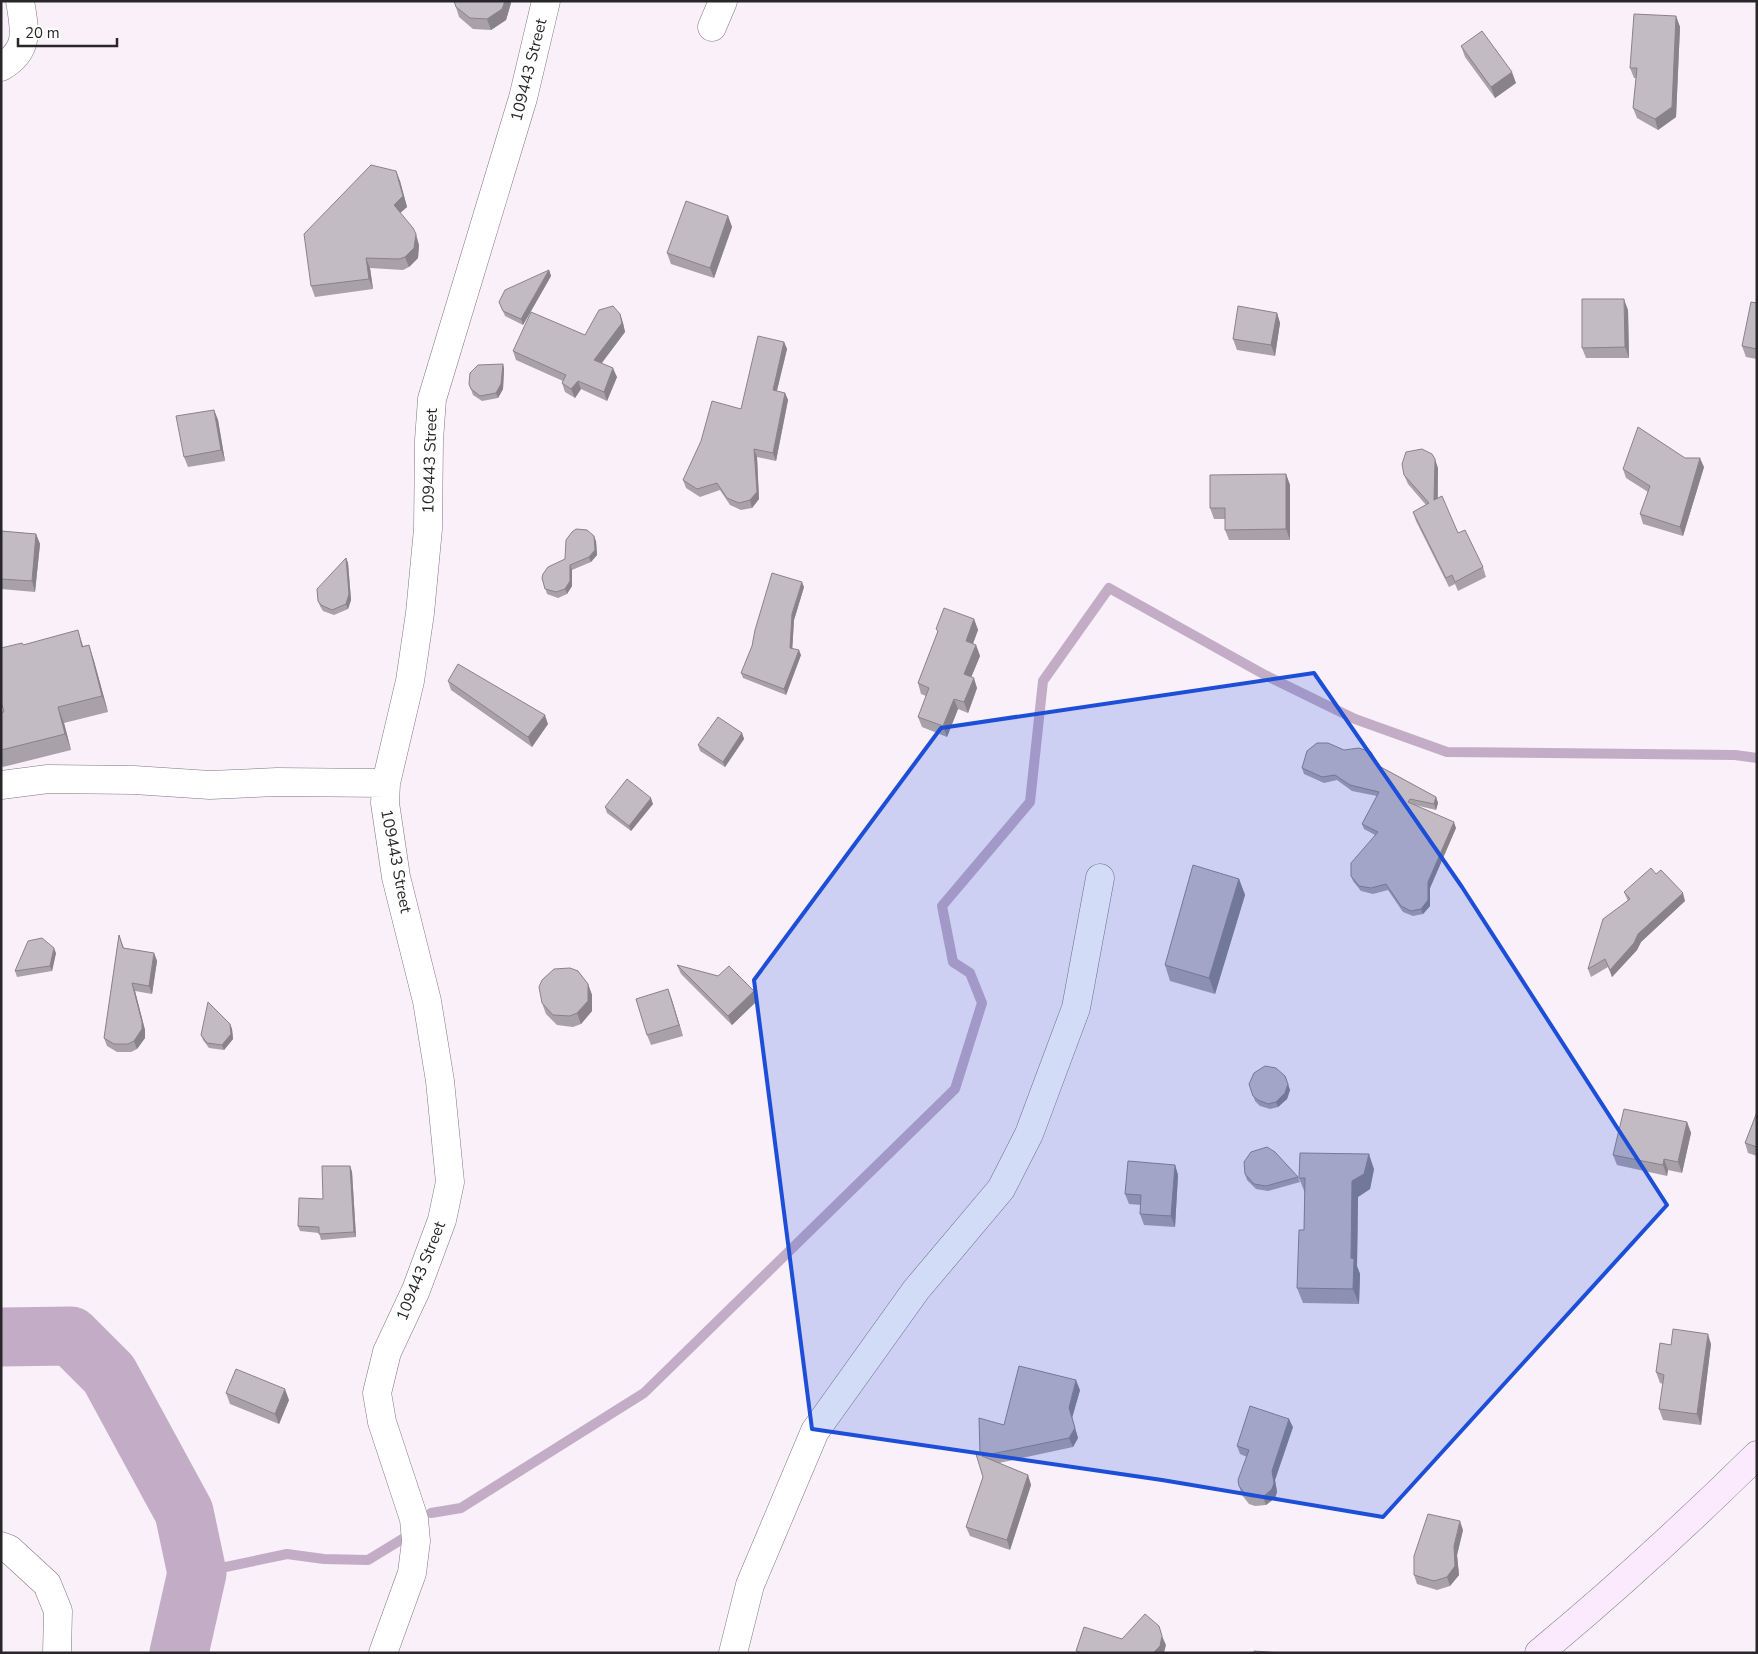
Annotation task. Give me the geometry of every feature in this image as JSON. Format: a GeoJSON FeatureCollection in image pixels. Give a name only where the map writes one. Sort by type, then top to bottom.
{"type":"FeatureCollection","features":[{"type":"Feature","properties":{"kind":"street"},"geometry":{"type":"LineString","coordinates":[[1,68],[20,52],[23,18],[20,1]]}},
{"type":"Feature","properties":{"kind":"street","name":"109443 Street"},"geometry":{"type":"LineString","coordinates":[[383,1653],[412,1573],[416,1541],[414,1519],[382,1422],[377,1393],[387,1352],[416,1290],[442,1220],[450,1182],[440,1081],[427,1000],[387,833],[386,782],[410,680],[420,613],[428,529],[429,440],[432,399],[523,98],[546,1]]}},
{"type":"Feature","properties":{"kind":"street"},"geometry":{"type":"LineString","coordinates":[[712,27],[723,1]]}},
{"type":"Feature","properties":{"kind":"street"},"geometry":{"type":"LineString","coordinates":[[1,784],[48,779],[134,780],[210,785],[277,782],[386,782]]}},
{"type":"Feature","properties":{"kind":"street"},"geometry":{"type":"LineString","coordinates":[[733,1653],[750,1585],[815,1431],[916,1290],[1001,1189],[1029,1134],[1076,1008],[1100,878]]}},
{"type":"Feature","properties":{"kind":"street"},"geometry":{"type":"LineString","coordinates":[[1538,1653],[1602,1600],[1696,1515],[1757,1455]]}},
{"type":"Feature","properties":{"kind":"street"},"geometry":{"type":"LineString","coordinates":[[1,1546],[9,1550],[47,1584],[58,1611],[57,1653]]}},
{"type":"Feature","properties":{"kind":"highlighted area"},"geometry":{"type":"Polygon","coordinates":[[[1314,673],[1462,887],[1667,1205],[1383,1517],[1162,1480],[812,1429],[754,980],[941,728],[1314,673]]]}},
{"type":"Feature","properties":{"kind":"building"},"geometry":{"type":"Polygon","coordinates":[[[454,1],[505,1],[502,9],[487,19],[470,18],[456,7],[454,1]]]}},
{"type":"Feature","properties":{"kind":"building"},"geometry":{"type":"Polygon","coordinates":[[[1634,14],[1676,16],[1672,107],[1655,119],[1633,108],[1637,68],[1630,68],[1634,14]]]}},
{"type":"Feature","properties":{"kind":"building"},"geometry":{"type":"Polygon","coordinates":[[[1482,31],[1512,72],[1491,87],[1461,46],[1482,31]]]}},
{"type":"Feature","properties":{"kind":"building"},"geometry":{"type":"Polygon","coordinates":[[[371,165],[396,171],[403,196],[394,205],[416,234],[414,248],[405,257],[399,259],[366,258],[369,279],[311,286],[304,234],[371,165]]]}},
{"type":"Feature","properties":{"kind":"building"},"geometry":{"type":"Polygon","coordinates":[[[686,201],[728,216],[710,268],[667,253],[686,201]]]}},
{"type":"Feature","properties":{"kind":"building"},"geometry":{"type":"Polygon","coordinates":[[[549,270],[521,319],[503,311],[499,302],[505,290],[549,270]]]}},
{"type":"Feature","properties":{"kind":"building"},"geometry":{"type":"Polygon","coordinates":[[[1582,299],[1624,299],[1625,347],[1582,348],[1582,299]]]}},
{"type":"Feature","properties":{"kind":"building"},"geometry":{"type":"Polygon","coordinates":[[[1751,302],[1757,303],[1757,349],[1742,346],[1751,302]]]}},
{"type":"Feature","properties":{"kind":"building"},"geometry":{"type":"Polygon","coordinates":[[[613,306],[620,314],[622,323],[594,360],[613,368],[604,392],[578,381],[571,389],[562,383],[566,375],[513,351],[531,312],[585,335],[599,310],[613,306]]]}},
{"type":"Feature","properties":{"kind":"building"},"geometry":{"type":"Polygon","coordinates":[[[1238,306],[1277,313],[1271,345],[1233,339],[1238,306]]]}},
{"type":"Feature","properties":{"kind":"building"},"geometry":{"type":"Polygon","coordinates":[[[758,336],[784,342],[773,390],[785,393],[773,453],[754,449],[757,492],[750,500],[739,503],[727,498],[717,483],[697,489],[683,480],[701,441],[712,401],[741,409],[758,336]]]}},
{"type":"Feature","properties":{"kind":"building"},"geometry":{"type":"Polygon","coordinates":[[[503,364],[501,384],[496,393],[480,396],[471,389],[469,384],[470,373],[478,365],[503,364]]]}},
{"type":"Feature","properties":{"kind":"building"},"geometry":{"type":"Polygon","coordinates":[[[214,410],[221,450],[184,457],[176,416],[214,410]]]}},
{"type":"Feature","properties":{"kind":"building"},"geometry":{"type":"Polygon","coordinates":[[[1638,427],[1685,458],[1700,458],[1680,527],[1640,514],[1650,486],[1623,469],[1638,427]]]}},
{"type":"Feature","properties":{"kind":"building"},"geometry":{"type":"Polygon","coordinates":[[[1422,449],[1432,454],[1435,459],[1434,500],[1442,496],[1458,533],[1465,530],[1483,567],[1455,582],[1452,575],[1446,578],[1413,512],[1429,503],[1404,475],[1402,464],[1406,452],[1422,449]]]}},
{"type":"Feature","properties":{"kind":"building"},"geometry":{"type":"Polygon","coordinates":[[[1286,474],[1286,529],[1225,530],[1225,508],[1210,508],[1210,475],[1286,474]]]}},
{"type":"Feature","properties":{"kind":"building"},"geometry":{"type":"Polygon","coordinates":[[[576,529],[587,530],[594,536],[595,550],[589,557],[570,565],[570,581],[565,589],[556,592],[545,589],[542,578],[543,574],[548,567],[565,559],[566,540],[576,529]]]}},
{"type":"Feature","properties":{"kind":"building"},"geometry":{"type":"Polygon","coordinates":[[[1,531],[36,534],[32,581],[1,579],[1,531]]]}},
{"type":"Feature","properties":{"kind":"building"},"geometry":{"type":"Polygon","coordinates":[[[346,558],[349,594],[346,604],[332,610],[321,605],[318,601],[317,589],[346,558]]]}},
{"type":"Feature","properties":{"kind":"building"},"geometry":{"type":"Polygon","coordinates":[[[772,573],[802,582],[792,614],[790,648],[799,650],[784,689],[741,673],[752,646],[772,573]]]}},
{"type":"Feature","properties":{"kind":"building"},"geometry":{"type":"Polygon","coordinates":[[[944,608],[974,619],[966,641],[976,645],[964,674],[974,678],[964,702],[954,699],[943,726],[918,717],[929,688],[918,683],[938,631],[936,629],[944,608]]]}},
{"type":"Feature","properties":{"kind":"building"},"geometry":{"type":"Polygon","coordinates":[[[78,630],[82,647],[89,645],[102,696],[58,707],[65,734],[1,750],[1,712],[4,712],[1,701],[1,648],[22,643],[23,645],[78,630]]]}},
{"type":"Feature","properties":{"kind":"building"},"geometry":{"type":"Polygon","coordinates":[[[458,664],[545,715],[528,737],[448,681],[458,664]]]}},
{"type":"Feature","properties":{"kind":"building"},"geometry":{"type":"Polygon","coordinates":[[[718,717],[742,733],[723,762],[698,745],[718,717]]]}},
{"type":"Feature","properties":{"kind":"building"},"geometry":{"type":"Polygon","coordinates":[[[1317,743],[1328,743],[1344,750],[1359,748],[1371,752],[1379,766],[1436,797],[1434,804],[1410,799],[1408,802],[1454,822],[1428,882],[1428,900],[1421,909],[1411,911],[1401,906],[1386,884],[1371,888],[1359,886],[1351,876],[1351,863],[1378,832],[1362,824],[1379,792],[1350,785],[1335,775],[1322,777],[1302,768],[1307,751],[1317,743]]]}},
{"type":"Feature","properties":{"kind":"building"},"geometry":{"type":"Polygon","coordinates":[[[627,779],[651,798],[629,826],[605,807],[627,779]]]}},
{"type":"Feature","properties":{"kind":"building"},"geometry":{"type":"Polygon","coordinates":[[[1193,865],[1239,879],[1209,978],[1165,965],[1193,865]]]}},
{"type":"Feature","properties":{"kind":"building"},"geometry":{"type":"Polygon","coordinates":[[[1651,868],[1656,874],[1661,870],[1683,893],[1638,934],[1634,943],[1610,970],[1605,959],[1588,969],[1603,919],[1630,899],[1624,892],[1651,868]]]}},
{"type":"Feature","properties":{"kind":"building"},"geometry":{"type":"Polygon","coordinates":[[[119,935],[123,948],[154,953],[149,986],[132,983],[142,1029],[134,1041],[128,1044],[114,1044],[104,1038],[119,935]]]}},
{"type":"Feature","properties":{"kind":"building"},"geometry":{"type":"Polygon","coordinates":[[[42,938],[54,948],[50,966],[15,971],[28,941],[42,938]]]}},
{"type":"Feature","properties":{"kind":"building"},"geometry":{"type":"Polygon","coordinates":[[[677,965],[718,976],[729,966],[754,991],[728,1016],[677,965]]]}},
{"type":"Feature","properties":{"kind":"building"},"geometry":{"type":"Polygon","coordinates":[[[570,968],[578,971],[588,984],[588,1001],[577,1013],[570,1016],[553,1015],[542,1003],[539,987],[542,980],[554,969],[570,968]]]}},
{"type":"Feature","properties":{"kind":"building"},"geometry":{"type":"Polygon","coordinates":[[[668,989],[679,1025],[647,1035],[636,999],[668,989]]]}},
{"type":"Feature","properties":{"kind":"building"},"geometry":{"type":"Polygon","coordinates":[[[208,1002],[230,1024],[231,1034],[222,1045],[207,1043],[201,1035],[208,1002]]]}},
{"type":"Feature","properties":{"kind":"building"},"geometry":{"type":"Polygon","coordinates":[[[1265,1066],[1276,1068],[1285,1076],[1288,1084],[1285,1093],[1276,1102],[1268,1104],[1253,1096],[1249,1084],[1254,1073],[1265,1066]]]}},
{"type":"Feature","properties":{"kind":"building"},"geometry":{"type":"Polygon","coordinates":[[[1624,1109],[1687,1122],[1678,1162],[1664,1159],[1663,1165],[1613,1155],[1624,1109]]]}},
{"type":"Feature","properties":{"kind":"building"},"geometry":{"type":"Polygon","coordinates":[[[1757,1112],[1757,1147],[1745,1143],[1757,1112]]]}},
{"type":"Feature","properties":{"kind":"building"},"geometry":{"type":"Polygon","coordinates":[[[1267,1147],[1275,1152],[1298,1177],[1266,1186],[1254,1184],[1245,1174],[1244,1162],[1251,1152],[1267,1147]]]}},
{"type":"Feature","properties":{"kind":"building"},"geometry":{"type":"Polygon","coordinates":[[[1300,1153],[1369,1154],[1364,1174],[1352,1181],[1351,1258],[1354,1259],[1353,1289],[1297,1288],[1299,1230],[1304,1230],[1305,1178],[1299,1178],[1300,1153]]]}},
{"type":"Feature","properties":{"kind":"building"},"geometry":{"type":"Polygon","coordinates":[[[1128,1161],[1175,1165],[1171,1216],[1140,1214],[1141,1195],[1125,1194],[1128,1161]]]}},
{"type":"Feature","properties":{"kind":"building"},"geometry":{"type":"Polygon","coordinates":[[[322,1166],[350,1166],[354,1232],[319,1234],[319,1227],[298,1226],[299,1198],[323,1199],[322,1166]]]}},
{"type":"Feature","properties":{"kind":"building"},"geometry":{"type":"Polygon","coordinates":[[[1673,1329],[1708,1334],[1697,1414],[1659,1409],[1664,1375],[1656,1372],[1660,1343],[1671,1345],[1673,1329]]]}},
{"type":"Feature","properties":{"kind":"building"},"geometry":{"type":"Polygon","coordinates":[[[1019,1366],[1076,1380],[1069,1408],[1075,1428],[1069,1438],[982,1456],[1028,1475],[1007,1540],[966,1527],[983,1477],[976,1454],[980,1455],[979,1418],[1004,1425],[1019,1366]]]}},
{"type":"Feature","properties":{"kind":"building"},"geometry":{"type":"Polygon","coordinates":[[[236,1369],[285,1389],[275,1414],[226,1393],[236,1369]]]}},
{"type":"Feature","properties":{"kind":"building"},"geometry":{"type":"Polygon","coordinates":[[[1250,1406],[1289,1419],[1272,1471],[1274,1483],[1272,1489],[1263,1497],[1246,1495],[1239,1486],[1238,1480],[1249,1450],[1237,1446],[1250,1406]]]}},
{"type":"Feature","properties":{"kind":"building"},"geometry":{"type":"Polygon","coordinates":[[[1428,1514],[1460,1521],[1454,1546],[1455,1566],[1447,1577],[1434,1581],[1414,1575],[1414,1556],[1428,1514]]]}},
{"type":"Feature","properties":{"kind":"building"},"geometry":{"type":"Polygon","coordinates":[[[1145,1614],[1159,1626],[1162,1636],[1160,1646],[1153,1653],[1083,1653],[1076,1651],[1084,1627],[1122,1639],[1145,1614]]]}},
{"type":"Feature","properties":{"kind":"building"},"geometry":{"type":"Polygon","coordinates":[[[1254,1651],[1281,1653],[1254,1653],[1254,1651]]]}},
{"type":"Feature","properties":{"kind":"waterway"},"geometry":{"type":"LineString","coordinates":[[431,1513],[461,1508],[644,1393],[955,1089],[982,1003],[970,973],[953,962],[942,906],[1030,802],[1043,681],[1109,588],[1265,675],[1355,719],[1447,752],[1735,755],[1757,758]]}},
{"type":"Feature","properties":{"kind":"waterway"},"geometry":{"type":"LineString","coordinates":[[1,1337],[71,1336],[109,1374],[184,1512],[197,1573],[179,1653]]}},
{"type":"Feature","properties":{"kind":"waterway"},"geometry":{"type":"LineString","coordinates":[[197,1573],[287,1554],[324,1559],[368,1560],[404,1538]]}}]}
